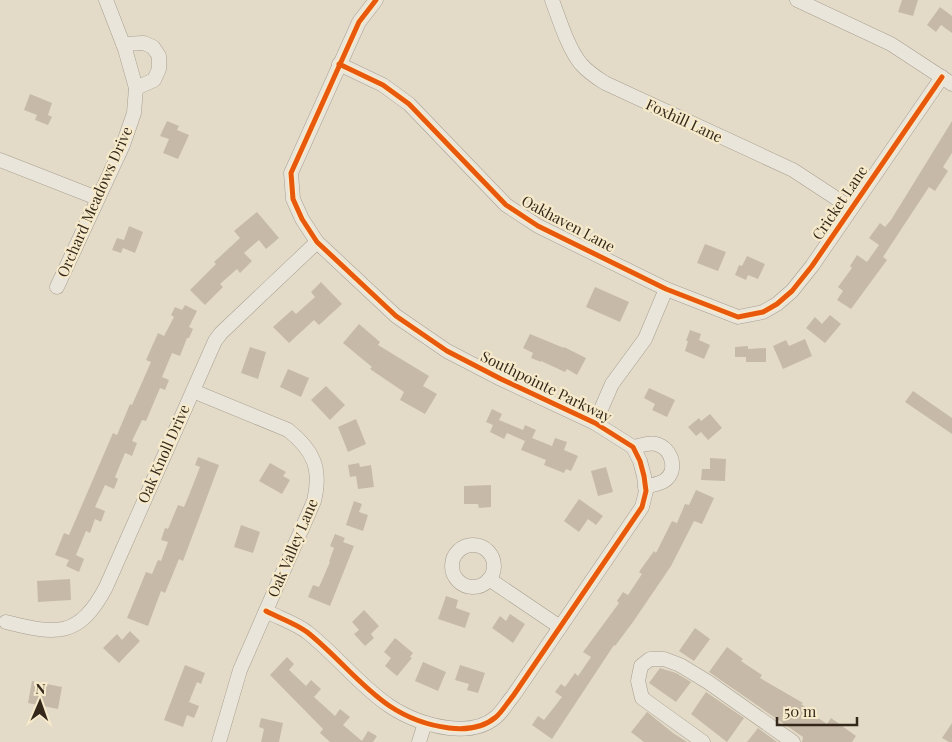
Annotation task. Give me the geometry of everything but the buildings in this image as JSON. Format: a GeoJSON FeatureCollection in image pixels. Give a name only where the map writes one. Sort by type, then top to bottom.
{"type":"FeatureCollection","features":[{"type":"Feature","properties":{"kind":"street","name":"Orchard Meadows Drive"},"geometry":{"type":"LineString","coordinates":[[57,286],[123,145],[134,113],[136,88],[123,44],[106,0]]}},
{"type":"Feature","properties":{"kind":"street","name":"Southpointe Parkway"},"geometry":{"type":"LineString","coordinates":[[376,0],[359,22],[291,173],[293,199],[302,219],[317,242],[396,316],[447,352],[595,423],[633,447]]}},
{"type":"Feature","properties":{"kind":"street","name":"Foxhill Lane"},"geometry":{"type":"LineString","coordinates":[[552,0],[575,55],[581,64],[595,77],[793,170],[851,208]]}},
{"type":"Feature","properties":{"kind":"street"},"geometry":{"type":"LineString","coordinates":[[797,0],[891,44],[947,81]]}},
{"type":"Feature","properties":{"kind":"street"},"geometry":{"type":"LineString","coordinates":[[123,44],[144,43],[153,47],[159,56],[159,69],[154,80],[136,88]]}},
{"type":"Feature","properties":{"kind":"street","name":"Oakhaven Lane"},"geometry":{"type":"LineString","coordinates":[[339,64],[383,84],[409,104],[506,205],[538,226],[666,289],[738,317]]}},
{"type":"Feature","properties":{"kind":"street","name":"Cricket Lane"},"geometry":{"type":"LineString","coordinates":[[738,317],[763,312],[792,291],[812,266],[851,208],[947,81]]}},
{"type":"Feature","properties":{"kind":"street"},"geometry":{"type":"LineString","coordinates":[[0,160],[98,198]]}},
{"type":"Feature","properties":{"kind":"street","name":"Oak Knoll Drive"},"geometry":{"type":"LineString","coordinates":[[6,622],[35,629],[60,630],[74,625],[87,615],[106,587],[215,340],[317,242]]}},
{"type":"Feature","properties":{"kind":"street"},"geometry":{"type":"LineString","coordinates":[[595,423],[612,384],[645,339],[666,289]]}},
{"type":"Feature","properties":{"kind":"street","name":"Oak Valley Lane"},"geometry":{"type":"LineString","coordinates":[[193,391],[288,430],[299,438],[309,450],[318,475],[318,487],[314,501],[240,670],[219,742]]}},
{"type":"Feature","properties":{"kind":"street"},"geometry":{"type":"LineString","coordinates":[[266,611],[305,630],[358,682],[396,712],[431,726],[458,729],[480,726],[496,717],[513,696],[642,507],[645,487],[640,461],[633,447],[652,443],[657,444],[663,447],[672,458],[672,471],[664,481],[645,487]]}},
{"type":"Feature","properties":{"kind":"street"},"geometry":{"type":"LineString","coordinates":[[489,579],[560,627]]}},
{"type":"Feature","properties":{"kind":"street"},"geometry":{"type":"LineString","coordinates":[[703,742],[642,698],[638,681],[641,666],[650,659],[664,659],[680,665],[708,682],[792,742]]}},
{"type":"Feature","properties":{"kind":"street"},"geometry":{"type":"LineString","coordinates":[[419,742],[425,723]]}},
{"type":"Feature","properties":{"kind":"cycle path"},"geometry":{"type":"LineString","coordinates":[[266,611],[307,632],[370,691],[405,715],[425,723],[449,728],[461,729],[480,726],[496,717],[513,696],[642,507],[646,491],[640,461],[633,447],[595,423],[501,379],[447,351],[396,316],[317,242],[302,219],[293,199],[291,173],[359,22],[376,0]]}},
{"type":"Feature","properties":{"kind":"cycle path"},"geometry":{"type":"LineString","coordinates":[[339,64],[383,85],[409,104],[506,205],[538,226],[666,289],[738,317],[763,312],[777,304],[792,291],[812,266],[942,77]]}}]}
